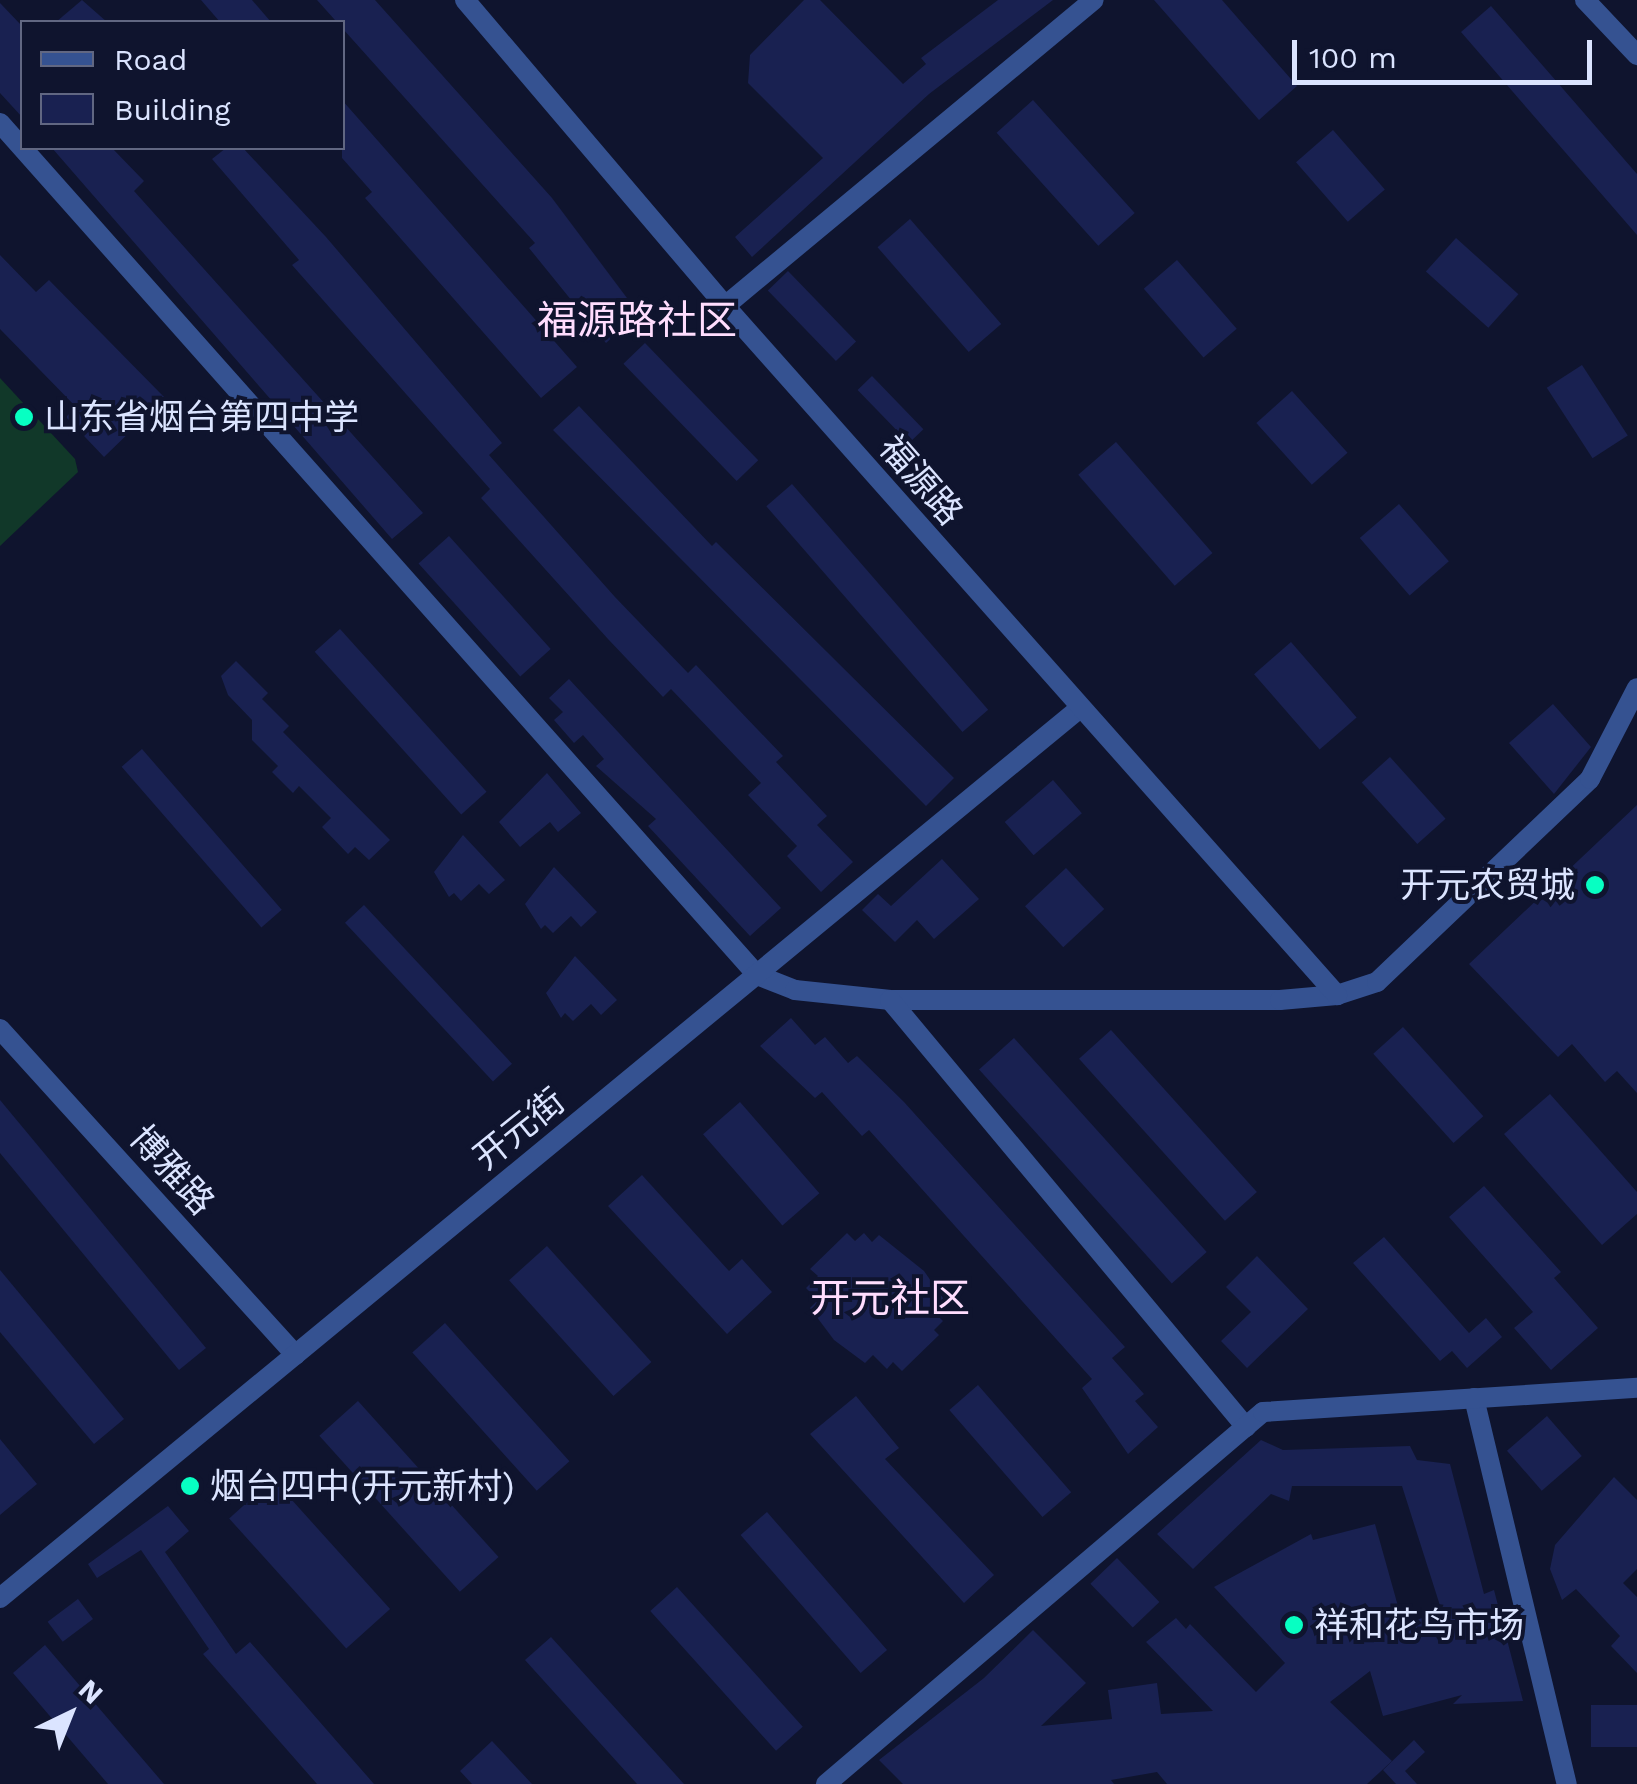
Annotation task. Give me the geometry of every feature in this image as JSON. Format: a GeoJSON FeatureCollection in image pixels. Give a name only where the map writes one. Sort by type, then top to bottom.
{"type":"FeatureCollection","features":[{"type":"Feature","properties":{"kind":"street","name":"福源路"},"geometry":{"type":"LineString","coordinates":[[465,0],[725,306],[1337,995]]}},
{"type":"Feature","properties":{"kind":"street"},"geometry":{"type":"LineString","coordinates":[[725,306],[1093,0]]}},
{"type":"Feature","properties":{"kind":"street"},"geometry":{"type":"LineString","coordinates":[[1585,0],[1637,55]]}},
{"type":"Feature","properties":{"kind":"street"},"geometry":{"type":"LineString","coordinates":[[0,124],[20,146]]}},
{"type":"Feature","properties":{"kind":"street"},"geometry":{"type":"LineString","coordinates":[[23,150],[757,975],[796,990],[890,1000],[1337,995],[1377,982],[1590,778],[1637,688]]}},
{"type":"Feature","properties":{"kind":"street","name":"开元街"},"geometry":{"type":"LineString","coordinates":[[0,1598],[1080,709]]}},
{"type":"Feature","properties":{"kind":"street"},"geometry":{"type":"LineString","coordinates":[[890,1000],[1246,1427]]}},
{"type":"Feature","properties":{"kind":"street","name":"博雅路"},"geometry":{"type":"LineString","coordinates":[[0,1029],[296,1354]]}},
{"type":"Feature","properties":{"kind":"street"},"geometry":{"type":"LineString","coordinates":[[826,1784],[1263,1412],[1637,1388]]}},
{"type":"Feature","properties":{"kind":"street"},"geometry":{"type":"LineString","coordinates":[[1474,1398],[1567,1784]]}},
{"type":"Feature","properties":{"kind":"green space","name":"山东省烟台第四中学"},"geometry":{"type":"Polygon","coordinates":[[[0,378],[75,459],[78,472],[0,546],[0,378]]]}},
{"type":"Feature","properties":{"kind":"building"},"geometry":{"type":"Polygon","coordinates":[[[82,0],[105,20],[58,20],[82,0]]]}},
{"type":"Feature","properties":{"kind":"building"},"geometry":{"type":"Polygon","coordinates":[[[201,0],[252,0],[269,20],[218,20],[201,0]]]}},
{"type":"Feature","properties":{"kind":"building"},"geometry":{"type":"Polygon","coordinates":[[[317,0],[375,0],[552,198],[639,314],[606,343],[529,248],[535,243],[345,31],[345,20],[335,20],[317,0]]]}},
{"type":"Feature","properties":{"kind":"building"},"geometry":{"type":"Polygon","coordinates":[[[804,0],[820,0],[903,84],[926,64],[921,58],[998,0],[1053,0],[929,94],[752,257],[735,237],[823,158],[748,83],[750,55],[804,0]]]}},
{"type":"Feature","properties":{"kind":"building"},"geometry":{"type":"Polygon","coordinates":[[[1154,0],[1222,0],[1297,86],[1259,120],[1154,0]]]}},
{"type":"Feature","properties":{"kind":"building"},"geometry":{"type":"Polygon","coordinates":[[[0,3],[20,24],[20,115],[0,93],[0,3]]]}},
{"type":"Feature","properties":{"kind":"building"},"geometry":{"type":"Polygon","coordinates":[[[1491,6],[1637,174],[1637,235],[1461,32],[1491,6]]]}},
{"type":"Feature","properties":{"kind":"building"},"geometry":{"type":"Polygon","coordinates":[[[1033,100],[1135,213],[1098,246],[997,133],[1033,100]]]}},
{"type":"Feature","properties":{"kind":"building"},"geometry":{"type":"Polygon","coordinates":[[[345,103],[577,367],[541,398],[365,198],[372,192],[342,158],[345,103]]]}},
{"type":"Feature","properties":{"kind":"building"},"geometry":{"type":"Polygon","coordinates":[[[1333,130],[1385,190],[1348,222],[1296,162],[1333,130]]]}},
{"type":"Feature","properties":{"kind":"building"},"geometry":{"type":"Polygon","coordinates":[[[54,150],[114,150],[144,181],[134,191],[423,513],[392,539],[54,150]]]}},
{"type":"Feature","properties":{"kind":"building"},"geometry":{"type":"Polygon","coordinates":[[[223,150],[245,150],[326,237],[502,443],[489,455],[615,597],[688,673],[696,665],[783,756],[776,762],[827,816],[817,825],[853,862],[821,892],[787,856],[797,846],[748,795],[761,783],[671,689],[663,697],[481,498],[490,489],[292,265],[299,260],[212,159],[223,150]]]}},
{"type":"Feature","properties":{"kind":"building"},"geometry":{"type":"Polygon","coordinates":[[[910,219],[1001,324],[969,352],[878,247],[910,219]]]}},
{"type":"Feature","properties":{"kind":"building"},"geometry":{"type":"Polygon","coordinates":[[[1456,238],[1518,294],[1488,328],[1426,271],[1456,238]]]}},
{"type":"Feature","properties":{"kind":"building"},"geometry":{"type":"Polygon","coordinates":[[[0,255],[36,292],[49,280],[165,398],[104,457],[66,417],[76,407],[0,329],[0,255]]]}},
{"type":"Feature","properties":{"kind":"building"},"geometry":{"type":"Polygon","coordinates":[[[1177,260],[1237,329],[1203,358],[1144,289],[1177,260]]]}},
{"type":"Feature","properties":{"kind":"building"},"geometry":{"type":"Polygon","coordinates":[[[788,271],[856,341],[836,361],[768,290],[788,271]]]}},
{"type":"Feature","properties":{"kind":"building"},"geometry":{"type":"Polygon","coordinates":[[[645,343],[758,460],[737,481],[623,364],[645,343]]]}},
{"type":"Feature","properties":{"kind":"building"},"geometry":{"type":"Polygon","coordinates":[[[1582,365],[1628,435],[1593,458],[1547,388],[1582,365]]]}},
{"type":"Feature","properties":{"kind":"building"},"geometry":{"type":"Polygon","coordinates":[[[872,376],[923,429],[909,443],[858,390],[872,376]]]}},
{"type":"Feature","properties":{"kind":"building"},"geometry":{"type":"Polygon","coordinates":[[[1292,391],[1348,453],[1312,485],[1256,423],[1292,391]]]}},
{"type":"Feature","properties":{"kind":"building"},"geometry":{"type":"Polygon","coordinates":[[[579,406],[712,546],[716,542],[954,778],[926,806],[553,430],[579,406]]]}},
{"type":"Feature","properties":{"kind":"building"},"geometry":{"type":"Polygon","coordinates":[[[1116,442],[1212,553],[1175,586],[1078,475],[1116,442]]]}},
{"type":"Feature","properties":{"kind":"building"},"geometry":{"type":"Polygon","coordinates":[[[792,484],[988,710],[963,732],[766,506],[792,484]]]}},
{"type":"Feature","properties":{"kind":"building"},"geometry":{"type":"Polygon","coordinates":[[[1399,504],[1449,561],[1410,595],[1360,538],[1399,504]]]}},
{"type":"Feature","properties":{"kind":"building"},"geometry":{"type":"Polygon","coordinates":[[[449,536],[551,649],[520,676],[419,563],[449,536]]]}},
{"type":"Feature","properties":{"kind":"building"},"geometry":{"type":"Polygon","coordinates":[[[340,629],[487,792],[461,814],[315,652],[340,629]]]}},
{"type":"Feature","properties":{"kind":"building"},"geometry":{"type":"Polygon","coordinates":[[[1291,642],[1357,717],[1320,750],[1254,674],[1291,642]]]}},
{"type":"Feature","properties":{"kind":"building"},"geometry":{"type":"Polygon","coordinates":[[[236,661],[268,693],[262,699],[289,726],[283,732],[390,840],[369,860],[355,847],[348,854],[322,827],[331,818],[299,786],[293,793],[272,772],[278,766],[252,740],[252,720],[228,695],[221,676],[236,661]]]}},
{"type":"Feature","properties":{"kind":"building"},"geometry":{"type":"Polygon","coordinates":[[[569,679],[781,908],[750,936],[648,826],[656,819],[596,766],[604,759],[583,735],[574,743],[554,720],[563,712],[549,698],[569,679]]]}},
{"type":"Feature","properties":{"kind":"building"},"geometry":{"type":"Polygon","coordinates":[[[1553,704],[1591,747],[1554,794],[1509,743],[1553,704]]]}},
{"type":"Feature","properties":{"kind":"building"},"geometry":{"type":"Polygon","coordinates":[[[142,749],[282,910],[261,927],[122,767],[142,749]]]}},
{"type":"Feature","properties":{"kind":"building"},"geometry":{"type":"Polygon","coordinates":[[[1390,757],[1446,819],[1417,844],[1362,782],[1390,757]]]}},
{"type":"Feature","properties":{"kind":"building"},"geometry":{"type":"Polygon","coordinates":[[[547,773],[581,813],[558,832],[550,822],[520,847],[499,822],[547,773]]]}},
{"type":"Feature","properties":{"kind":"building"},"geometry":{"type":"Polygon","coordinates":[[[1053,780],[1082,813],[1034,855],[1005,822],[1053,780]]]}},
{"type":"Feature","properties":{"kind":"building","name":"开元农贸城"},"geometry":{"type":"Polygon","coordinates":[[[1637,805],[1637,1093],[1617,1071],[1605,1082],[1572,1044],[1558,1057],[1469,964],[1637,805]]]}},
{"type":"Feature","properties":{"kind":"building"},"geometry":{"type":"Polygon","coordinates":[[[463,835],[505,880],[489,894],[479,884],[461,901],[454,893],[449,897],[434,872],[463,835]]]}},
{"type":"Feature","properties":{"kind":"building"},"geometry":{"type":"Polygon","coordinates":[[[942,859],[979,899],[934,939],[917,920],[895,942],[862,910],[878,894],[891,906],[942,859]]]}},
{"type":"Feature","properties":{"kind":"building"},"geometry":{"type":"Polygon","coordinates":[[[554,867],[597,912],[581,927],[571,916],[553,933],[545,925],[541,929],[525,904],[554,867]]]}},
{"type":"Feature","properties":{"kind":"building"},"geometry":{"type":"Polygon","coordinates":[[[1066,868],[1104,909],[1063,947],[1025,906],[1066,868]]]}},
{"type":"Feature","properties":{"kind":"building"},"geometry":{"type":"Polygon","coordinates":[[[364,905],[512,1064],[493,1081],[345,923],[364,905]]]}},
{"type":"Feature","properties":{"kind":"building"},"geometry":{"type":"Polygon","coordinates":[[[575,956],[617,1000],[601,1015],[591,1004],[573,1021],[565,1013],[561,1018],[546,993],[575,956]]]}},
{"type":"Feature","properties":{"kind":"building"},"geometry":{"type":"Polygon","coordinates":[[[791,1018],[815,1045],[825,1037],[848,1063],[857,1056],[904,1102],[1125,1347],[1112,1358],[1144,1394],[1135,1401],[1158,1427],[1128,1454],[1082,1388],[1092,1379],[869,1130],[862,1136],[822,1092],[815,1098],[760,1046],[791,1018]]]}},
{"type":"Feature","properties":{"kind":"building"},"geometry":{"type":"Polygon","coordinates":[[[1403,1027],[1483,1116],[1454,1143],[1373,1054],[1403,1027]]]}},
{"type":"Feature","properties":{"kind":"building"},"geometry":{"type":"Polygon","coordinates":[[[1111,1030],[1257,1192],[1225,1221],[1079,1059],[1111,1030]]]}},
{"type":"Feature","properties":{"kind":"building"},"geometry":{"type":"Polygon","coordinates":[[[1014,1038],[1207,1252],[1172,1283],[979,1069],[1014,1038]]]}},
{"type":"Feature","properties":{"kind":"building"},"geometry":{"type":"Polygon","coordinates":[[[1550,1094],[1637,1192],[1637,1214],[1602,1245],[1504,1134],[1550,1094]]]}},
{"type":"Feature","properties":{"kind":"building"},"geometry":{"type":"Polygon","coordinates":[[[0,1100],[206,1348],[179,1370],[0,1153],[0,1100]]]}},
{"type":"Feature","properties":{"kind":"building"},"geometry":{"type":"Polygon","coordinates":[[[740,1102],[819,1193],[782,1225],[703,1134],[740,1102]]]}},
{"type":"Feature","properties":{"kind":"building"},"geometry":{"type":"Polygon","coordinates":[[[642,1175],[729,1271],[742,1259],[772,1292],[727,1334],[608,1206],[642,1175]]]}},
{"type":"Feature","properties":{"kind":"building"},"geometry":{"type":"Polygon","coordinates":[[[1484,1186],[1561,1272],[1554,1278],[1598,1328],[1551,1370],[1514,1328],[1533,1312],[1449,1217],[1484,1186]]]}},
{"type":"Feature","properties":{"kind":"building"},"geometry":{"type":"Polygon","coordinates":[[[847,1233],[855,1241],[864,1233],[872,1242],[879,1235],[924,1271],[945,1301],[934,1312],[943,1321],[934,1330],[939,1335],[902,1371],[893,1362],[887,1369],[873,1355],[865,1363],[834,1340],[810,1308],[818,1300],[806,1288],[818,1276],[810,1269],[847,1233]]]}},
{"type":"Feature","properties":{"kind":"building"},"geometry":{"type":"Polygon","coordinates":[[[1384,1237],[1469,1333],[1486,1318],[1502,1337],[1467,1368],[1452,1351],[1440,1361],[1353,1263],[1384,1237]]]}},
{"type":"Feature","properties":{"kind":"building"},"geometry":{"type":"Polygon","coordinates":[[[547,1246],[651,1362],[613,1396],[509,1280],[547,1246]]]}},
{"type":"Feature","properties":{"kind":"building"},"geometry":{"type":"Polygon","coordinates":[[[1257,1256],[1308,1309],[1247,1368],[1221,1341],[1251,1312],[1226,1287],[1257,1256]]]}},
{"type":"Feature","properties":{"kind":"building"},"geometry":{"type":"Polygon","coordinates":[[[0,1270],[124,1419],[94,1444],[0,1332],[0,1270]]]}},
{"type":"Feature","properties":{"kind":"building"},"geometry":{"type":"Polygon","coordinates":[[[445,1323],[569,1461],[537,1491],[412,1352],[445,1323]]]}},
{"type":"Feature","properties":{"kind":"building"},"geometry":{"type":"Polygon","coordinates":[[[978,1385],[1071,1492],[1042,1517],[949,1410],[978,1385]]]}},
{"type":"Feature","properties":{"kind":"building"},"geometry":{"type":"Polygon","coordinates":[[[856,1396],[899,1448],[885,1459],[994,1575],[964,1603],[810,1434],[856,1396]]]}},
{"type":"Feature","properties":{"kind":"building"},"geometry":{"type":"Polygon","coordinates":[[[358,1401],[499,1557],[460,1592],[319,1436],[358,1401]]]}},
{"type":"Feature","properties":{"kind":"building"},"geometry":{"type":"Polygon","coordinates":[[[1547,1416],[1582,1456],[1542,1491],[1507,1451],[1547,1416]]]}},
{"type":"Feature","properties":{"kind":"building"},"geometry":{"type":"Polygon","coordinates":[[[0,1439],[37,1484],[0,1515],[0,1439]]]}},
{"type":"Feature","properties":{"kind":"building"},"geometry":{"type":"Polygon","coordinates":[[[1261,1440],[1283,1450],[1410,1446],[1417,1460],[1450,1464],[1484,1594],[1494,1590],[1523,1701],[1453,1704],[1462,1695],[1383,1716],[1370,1671],[1330,1702],[1392,1761],[1367,1784],[1167,1784],[1157,1772],[1111,1780],[1114,1784],[903,1784],[879,1760],[984,1678],[1033,1630],[1086,1683],[1041,1726],[1112,1719],[1108,1690],[1157,1683],[1161,1714],[1213,1711],[1146,1642],[1176,1618],[1186,1629],[1190,1624],[1256,1692],[1285,1663],[1214,1587],[1311,1534],[1313,1540],[1375,1524],[1403,1624],[1442,1612],[1402,1486],[1292,1486],[1289,1501],[1271,1494],[1193,1569],[1157,1534],[1261,1440]]]}},
{"type":"Feature","properties":{"kind":"building"},"geometry":{"type":"Polygon","coordinates":[[[1614,1477],[1637,1500],[1637,1569],[1623,1583],[1637,1597],[1637,1673],[1611,1646],[1620,1636],[1576,1589],[1562,1600],[1550,1569],[1555,1545],[1614,1477]]]}},
{"type":"Feature","properties":{"kind":"building"},"geometry":{"type":"Polygon","coordinates":[[[273,1479],[390,1609],[346,1649],[229,1518],[273,1479]]]}},
{"type":"Feature","properties":{"kind":"building"},"geometry":{"type":"Polygon","coordinates":[[[168,1506],[189,1531],[165,1552],[236,1654],[250,1642],[374,1784],[317,1784],[203,1654],[209,1649],[141,1550],[97,1578],[88,1564],[168,1506]]]}},
{"type":"Feature","properties":{"kind":"building"},"geometry":{"type":"Polygon","coordinates":[[[767,1512],[887,1650],[861,1673],[741,1535],[767,1512]]]}},
{"type":"Feature","properties":{"kind":"building"},"geometry":{"type":"Polygon","coordinates":[[[1117,1558],[1159,1602],[1133,1628],[1090,1584],[1117,1558]]]}},
{"type":"Feature","properties":{"kind":"building"},"geometry":{"type":"Polygon","coordinates":[[[677,1587],[803,1727],[776,1751],[650,1611],[677,1587]]]}},
{"type":"Feature","properties":{"kind":"building"},"geometry":{"type":"Polygon","coordinates":[[[78,1599],[93,1619],[63,1642],[48,1622],[78,1599]]]}},
{"type":"Feature","properties":{"kind":"building"},"geometry":{"type":"Polygon","coordinates":[[[551,1637],[684,1784],[637,1784],[525,1660],[551,1637]]]}},
{"type":"Feature","properties":{"kind":"building"},"geometry":{"type":"Polygon","coordinates":[[[45,1645],[164,1784],[108,1784],[13,1673],[45,1645]]]}},
{"type":"Feature","properties":{"kind":"building"},"geometry":{"type":"Polygon","coordinates":[[[1591,1705],[1637,1705],[1637,1747],[1591,1747],[1591,1705]]]}},
{"type":"Feature","properties":{"kind":"building"},"geometry":{"type":"Polygon","coordinates":[[[1414,1740],[1425,1752],[1405,1771],[1417,1784],[1396,1784],[1383,1770],[1414,1740]]]}},
{"type":"Feature","properties":{"kind":"building"},"geometry":{"type":"Polygon","coordinates":[[[492,1741],[532,1784],[472,1784],[460,1771],[492,1741]]]}},
{"type":"Feature","properties":{"kind":"place","name":"山东省烟台第四中学"},"geometry":{"type":"Point","coordinates":[24,417]}},
{"type":"Feature","properties":{"kind":"place","name":"开元农贸城"},"geometry":{"type":"Point","coordinates":[1595,885]}},
{"type":"Feature","properties":{"kind":"place","name":"烟台四中(开元新村)"},"geometry":{"type":"Point","coordinates":[190,1486]}},
{"type":"Feature","properties":{"kind":"place","name":"祥和花鸟市场"},"geometry":{"type":"Point","coordinates":[1294,1625]}},
{"type":"Feature","properties":{"kind":"district","name":"福源路社区"},"geometry":{"type":"Point","coordinates":[637,321]}},
{"type":"Feature","properties":{"kind":"district","name":"开元社区"},"geometry":{"type":"Point","coordinates":[890,1299]}}]}
